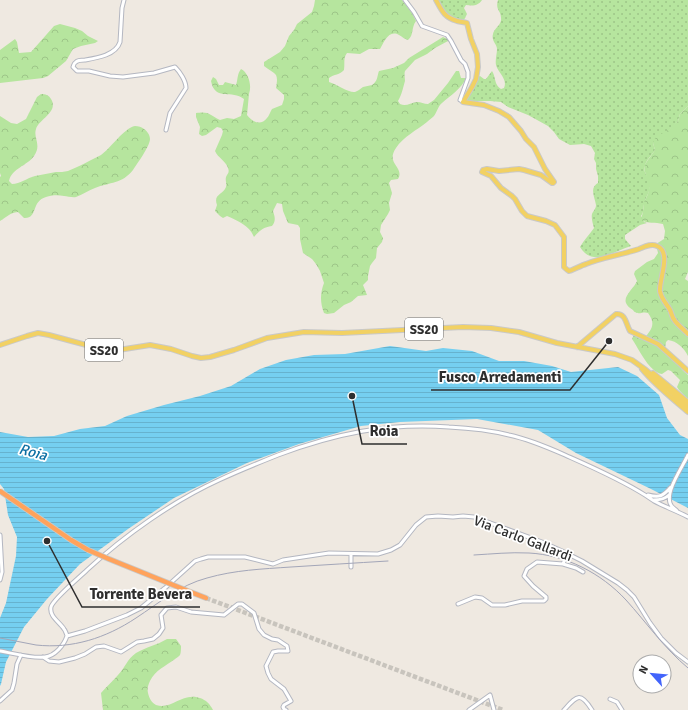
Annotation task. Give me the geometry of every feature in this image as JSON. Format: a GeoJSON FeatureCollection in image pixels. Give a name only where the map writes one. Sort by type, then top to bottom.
{"type":"FeatureCollection","features":[{"type":"Feature","properties":{"kind":"highway"},"geometry":{"type":"LineString","coordinates":[[0,491],[88,550],[206,598]]}},
{"type":"Feature","properties":{"kind":"main road"},"geometry":{"type":"LineString","coordinates":[[436,0],[442,12],[446,16],[467,24],[477,54],[478,67],[476,79],[462,102],[484,105],[504,114],[512,120],[534,147],[545,169],[554,181],[553,183],[550,182],[541,175],[519,169],[499,171],[487,169],[483,170],[482,172],[492,176],[501,188],[515,198],[522,211],[527,216],[555,225],[564,237],[564,265],[565,268],[570,271],[581,265],[648,246],[654,245],[661,249],[664,259],[660,291],[674,320],[688,334]]}},
{"type":"Feature","properties":{"kind":"main road"},"geometry":{"type":"LineString","coordinates":[[577,347],[616,314],[622,314],[630,331],[658,344],[688,371]]}},
{"type":"Feature","properties":{"kind":"main road","name":"SS20"},"geometry":{"type":"LineString","coordinates":[[0,345],[38,334],[49,335],[105,350],[150,345],[201,358],[234,350],[267,338],[304,332],[342,333],[463,327],[491,328],[519,332],[557,343],[625,357],[637,363],[688,407]]}},
{"type":"Feature","properties":{"kind":"main road"},"geometry":{"type":"LineString","coordinates":[[637,363],[645,366],[688,402]]}},
{"type":"Feature","properties":{"kind":"main road"},"geometry":{"type":"LineString","coordinates":[[637,363],[646,374],[688,412]]}},
{"type":"Feature","properties":{"kind":"street"},"geometry":{"type":"LineString","coordinates":[[124,0],[119,47],[113,52],[78,61],[73,65],[73,68],[110,76],[123,77],[176,68],[185,81],[186,88],[170,113],[166,130]]}},
{"type":"Feature","properties":{"kind":"street"},"geometry":{"type":"LineString","coordinates":[[405,0],[422,26],[447,35],[461,60],[465,64],[468,72],[468,78],[460,97],[462,102]]}},
{"type":"Feature","properties":{"kind":"street"},"geometry":{"type":"LineString","coordinates":[[43,658],[55,652],[65,641],[67,636],[64,629],[52,613],[51,608],[53,604],[95,563],[152,519],[196,492],[259,462],[308,444],[353,433],[380,428],[415,425],[481,430],[510,435],[545,446],[578,461],[688,517]]}},
{"type":"Feature","properties":{"kind":"street"},"geometry":{"type":"LineString","coordinates":[[678,512],[670,504],[669,495],[688,455]]}},
{"type":"Feature","properties":{"kind":"street"},"geometry":{"type":"LineString","coordinates":[[664,506],[662,499],[672,486]]}},
{"type":"Feature","properties":{"kind":"street"},"geometry":{"type":"LineString","coordinates":[[644,494],[658,497],[665,494]]}},
{"type":"Feature","properties":{"kind":"street"},"geometry":{"type":"LineString","coordinates":[[654,501],[669,495]]}},
{"type":"Feature","properties":{"kind":"street","name":"Via Carlo Gallardi"},"geometry":{"type":"LineString","coordinates":[[67,636],[127,615],[141,608],[195,561],[201,559],[208,557],[245,557],[273,564],[283,560],[328,553],[378,554],[391,550],[400,545],[416,525],[426,517],[463,516],[474,517],[542,542],[582,561],[618,583],[634,597],[661,638],[676,653],[688,662]]}},
{"type":"Feature","properties":{"kind":"street"},"geometry":{"type":"LineString","coordinates":[[0,535],[2,572],[0,580]]}},
{"type":"Feature","properties":{"kind":"street"},"geometry":{"type":"LineString","coordinates":[[351,554],[351,567]]}},
{"type":"Feature","properties":{"kind":"street"},"geometry":{"type":"LineString","coordinates":[[564,564],[567,554]]}},
{"type":"Feature","properties":{"kind":"street"},"geometry":{"type":"LineString","coordinates":[[458,604],[475,597],[482,598],[494,605],[544,601],[546,597],[533,586],[525,576],[526,570],[537,562],[564,564],[583,572]]}},
{"type":"Feature","properties":{"kind":"street"},"geometry":{"type":"LineString","coordinates":[[0,651],[59,662],[75,658],[96,648],[104,646],[121,652],[137,642],[144,642],[153,639],[163,628],[162,616],[167,608],[176,607],[191,612],[224,615],[238,604],[242,604],[254,613],[259,629],[264,635],[278,640],[287,646],[288,651],[273,652],[266,666],[271,679],[284,689],[291,701],[284,705],[283,707],[286,710]]}},
{"type":"Feature","properties":{"kind":"street"},"geometry":{"type":"LineString","coordinates":[[0,701],[12,690],[20,655]]}},
{"type":"Feature","properties":{"kind":"street"},"geometry":{"type":"LineString","coordinates":[[469,710],[490,695],[494,710]]}},
{"type":"Feature","properties":{"kind":"street"},"geometry":{"type":"LineString","coordinates":[[564,710],[580,697],[584,698],[592,710]]}},
{"type":"Feature","properties":{"kind":"street"},"geometry":{"type":"LineString","coordinates":[[610,699],[617,702],[622,710]]}},
{"type":"Feature","properties":{"kind":"green space"},"geometry":{"type":"Polygon","coordinates":[[[315,0],[402,0],[416,21],[413,26],[411,36],[408,40],[399,35],[392,34],[387,37],[380,49],[369,49],[360,54],[347,53],[344,70],[341,73],[329,78],[329,82],[349,91],[356,92],[363,87],[372,85],[376,80],[379,71],[393,68],[404,63],[409,58],[443,37],[448,41],[415,60],[405,71],[405,81],[398,101],[400,104],[404,105],[417,102],[428,104],[434,100],[456,71],[459,71],[461,78],[466,78],[459,88],[441,104],[434,116],[402,140],[393,153],[394,162],[399,171],[399,175],[398,179],[391,180],[389,183],[392,193],[389,203],[390,210],[381,225],[380,232],[383,238],[382,242],[377,248],[376,258],[370,266],[368,280],[363,285],[367,295],[358,296],[334,313],[327,314],[324,313],[322,306],[321,294],[324,283],[320,271],[312,259],[303,253],[300,239],[300,228],[298,225],[288,223],[282,204],[277,203],[273,211],[275,219],[272,226],[262,229],[254,237],[249,229],[243,224],[227,216],[223,218],[215,211],[217,205],[216,199],[225,190],[226,178],[229,171],[226,163],[215,151],[223,131],[221,128],[217,127],[206,135],[202,136],[199,134],[200,127],[196,117],[196,113],[209,114],[220,120],[227,118],[234,119],[241,116],[244,99],[239,96],[224,94],[216,91],[211,81],[213,77],[219,85],[223,85],[225,82],[236,85],[241,69],[246,73],[250,84],[247,115],[251,120],[262,122],[268,117],[272,109],[282,105],[284,95],[276,88],[276,76],[264,66],[264,62],[280,52],[285,46],[289,36],[297,24],[312,12],[315,0]]]}},
{"type":"Feature","properties":{"kind":"green space"},"geometry":{"type":"Polygon","coordinates":[[[438,0],[482,0],[475,5],[466,5],[464,8],[467,14],[464,20],[450,16],[443,9],[438,0]]]}},
{"type":"Feature","properties":{"kind":"green space"},"geometry":{"type":"Polygon","coordinates":[[[498,0],[688,0],[688,106],[680,114],[678,121],[673,127],[653,143],[655,150],[645,168],[650,188],[641,216],[644,222],[647,223],[640,225],[625,235],[625,239],[631,246],[611,254],[597,257],[585,253],[580,247],[594,228],[592,213],[596,208],[596,205],[593,190],[595,185],[598,183],[598,176],[594,159],[595,153],[591,146],[584,144],[570,145],[559,139],[548,126],[528,115],[508,107],[501,102],[467,101],[478,77],[480,76],[486,79],[492,71],[497,85],[501,89],[504,88],[505,85],[504,79],[496,65],[497,49],[493,41],[494,32],[501,20],[501,15],[497,6],[498,0]]]}},
{"type":"Feature","properties":{"kind":"green space"},"geometry":{"type":"Polygon","coordinates":[[[60,24],[82,31],[98,41],[73,49],[66,61],[48,76],[43,78],[0,83],[0,50],[15,39],[19,53],[31,52],[54,26],[60,24]]]}},
{"type":"Feature","properties":{"kind":"green space"},"geometry":{"type":"Polygon","coordinates":[[[41,94],[47,95],[50,98],[53,104],[51,112],[36,129],[37,148],[34,156],[13,173],[9,181],[12,184],[35,176],[75,168],[101,155],[126,130],[135,126],[143,128],[148,133],[150,139],[148,146],[133,170],[125,178],[100,186],[76,197],[57,195],[46,197],[38,202],[33,213],[28,218],[24,218],[18,212],[10,214],[0,221],[0,116],[11,123],[17,124],[26,119],[37,97],[41,94]]]}},
{"type":"Feature","properties":{"kind":"green space"},"geometry":{"type":"Polygon","coordinates":[[[688,106],[688,272],[685,279],[688,281],[688,356],[680,345],[668,340],[666,342],[665,349],[688,375],[688,399],[677,387],[680,380],[671,371],[668,370],[662,374],[657,372],[649,365],[641,354],[632,339],[634,335],[640,339],[644,339],[651,329],[652,320],[648,313],[634,312],[627,305],[626,297],[637,281],[634,274],[635,271],[647,262],[654,259],[658,253],[656,244],[664,239],[665,231],[663,224],[641,220],[644,202],[649,190],[645,166],[655,150],[653,143],[656,137],[670,129],[678,121],[680,114],[688,106]]]}},
{"type":"Feature","properties":{"kind":"green space"},"geometry":{"type":"Polygon","coordinates":[[[167,639],[176,639],[181,646],[180,655],[152,677],[148,688],[148,695],[151,700],[156,705],[162,706],[188,697],[200,698],[206,701],[213,710],[103,710],[101,693],[120,672],[130,658],[136,653],[167,639]]]}},
{"type":"Feature","properties":{"kind":"water"},"geometry":{"type":"Polygon","coordinates":[[[390,346],[426,351],[443,348],[472,351],[499,361],[524,361],[552,366],[571,372],[618,367],[637,376],[659,395],[667,418],[680,435],[688,439],[688,508],[576,453],[538,430],[477,419],[400,422],[361,426],[299,444],[247,463],[174,498],[128,529],[80,564],[47,599],[24,627],[6,662],[0,686],[0,618],[6,603],[16,556],[17,537],[8,515],[4,489],[0,484],[0,432],[28,437],[54,436],[80,429],[105,426],[127,416],[231,386],[260,369],[286,360],[314,355],[345,354],[390,346]]]}},
{"type":"Feature","properties":{"kind":"tunnel"},"geometry":{"type":"LineString","coordinates":[[206,598],[503,710]]}},
{"type":"Feature","properties":{"kind":"railway"},"geometry":{"type":"LineString","coordinates":[[474,555],[515,553],[543,554],[556,557],[582,567],[616,590],[671,652],[688,668]]}},
{"type":"Feature","properties":{"kind":"railway"},"geometry":{"type":"LineString","coordinates":[[0,638],[49,646],[76,643],[113,631],[125,625],[179,590],[207,578],[228,573],[259,569],[388,561]]}},
{"type":"Feature","properties":{"kind":"place","name":"Fusco Arredamenti"},"geometry":{"type":"Point","coordinates":[609,341]}},
{"type":"Feature","properties":{"kind":"place","name":"Roia"},"geometry":{"type":"Point","coordinates":[352,396]}},
{"type":"Feature","properties":{"kind":"place","name":"Torrente Bevera"},"geometry":{"type":"Point","coordinates":[47,541]}}]}
